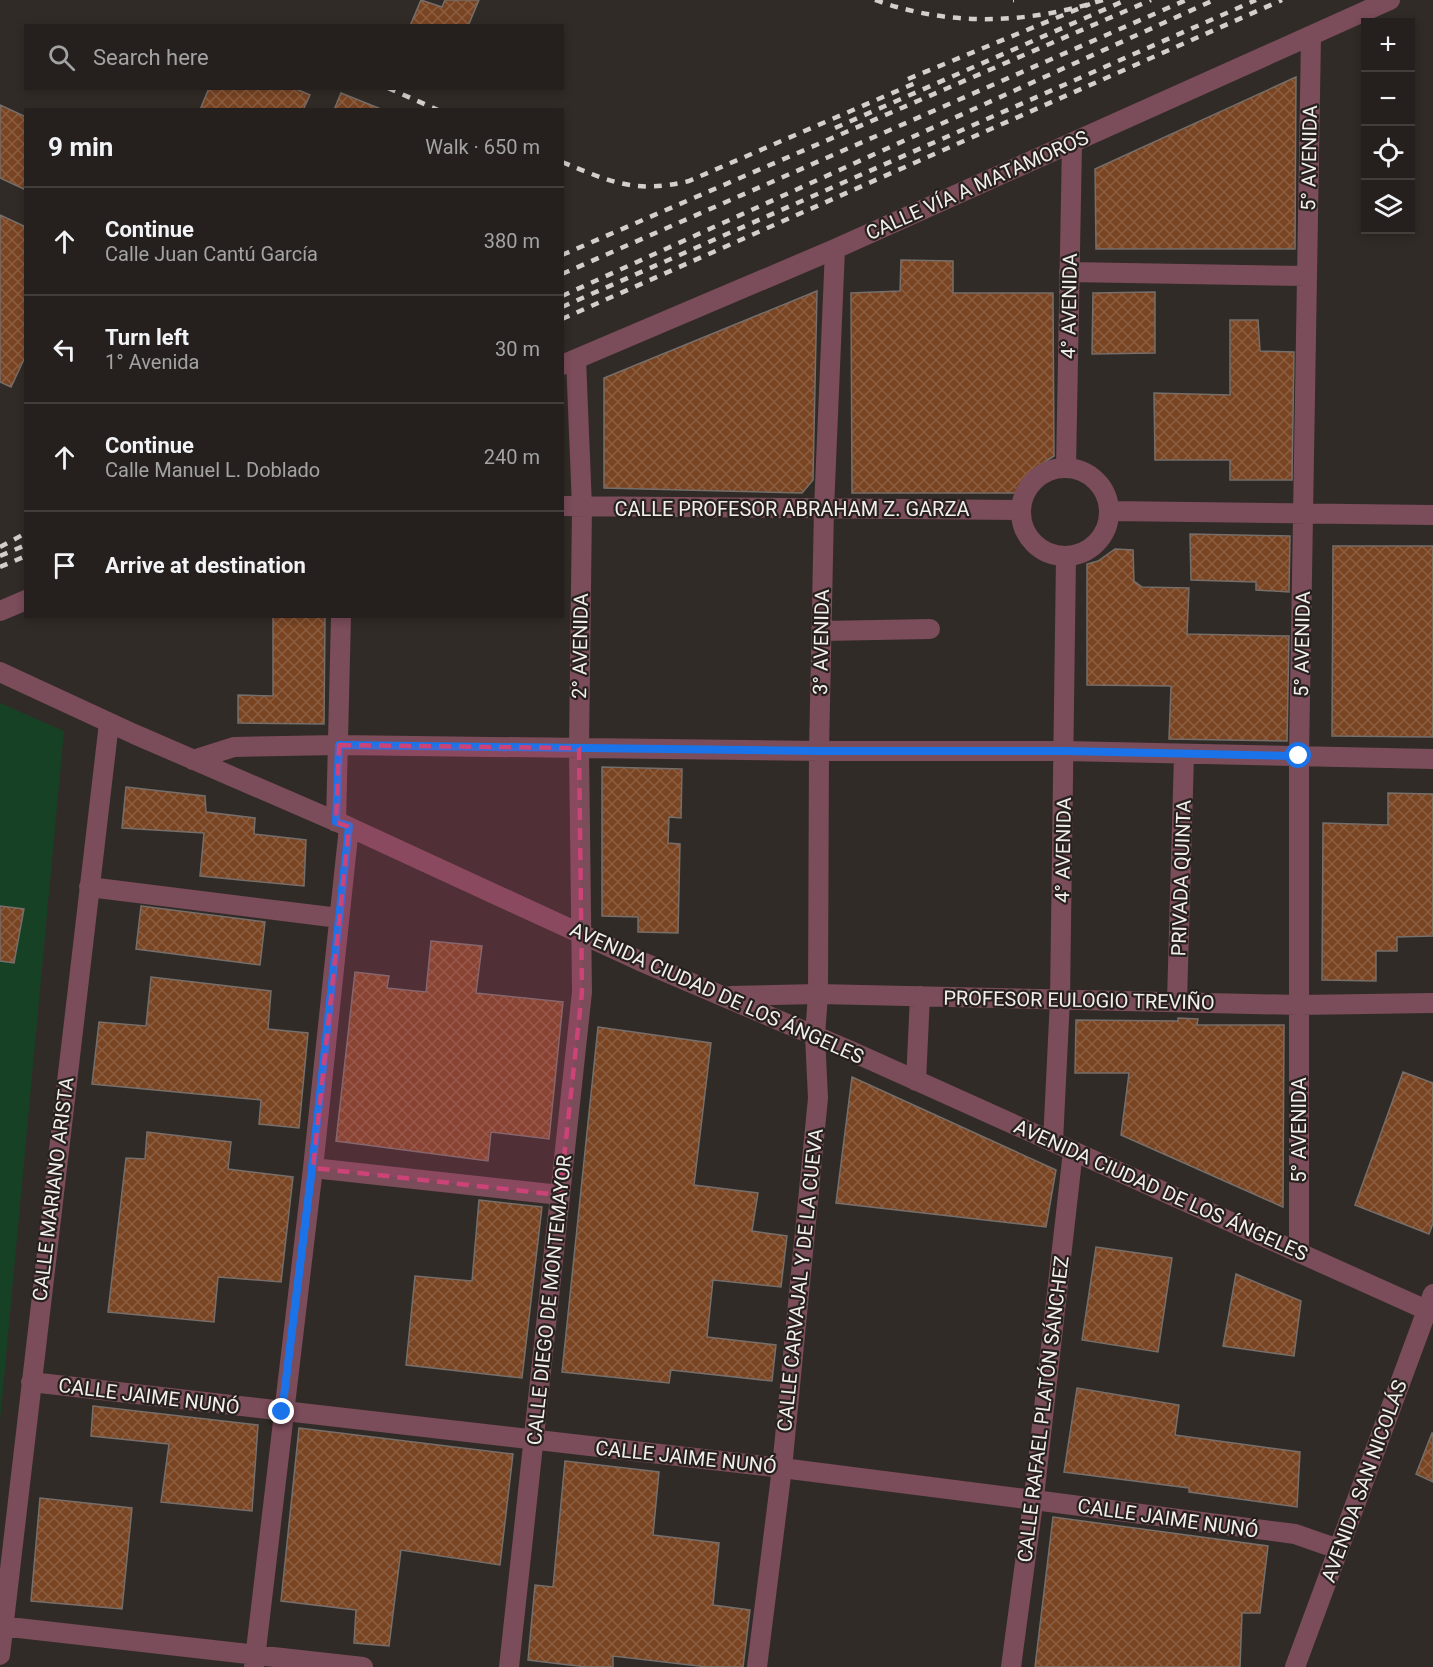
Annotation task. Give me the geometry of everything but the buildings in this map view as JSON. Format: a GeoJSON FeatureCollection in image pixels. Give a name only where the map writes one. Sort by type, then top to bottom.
{"type":"FeatureCollection","features":[{"type":"Feature","properties":{"kind":"street","name":"CALLE VÍA A MATAMOROS"},"geometry":{"type":"LineString","coordinates":[[569,362],[835,249],[913,212],[1390,0]]}},
{"type":"Feature","properties":{"kind":"street","name":"5° AVENIDA"},"geometry":{"type":"LineString","coordinates":[[1299,1252],[1299,756],[1305,514],[1311,36]]}},
{"type":"Feature","properties":{"kind":"street","name":"4° AVENIDA"},"geometry":{"type":"LineString","coordinates":[[1065,468],[1072,143]]}},
{"type":"Feature","properties":{"kind":"street","name":"3° AVENIDA"},"geometry":{"type":"LineString","coordinates":[[815,1036],[818,994],[819,751],[824,509],[835,249]]}},
{"type":"Feature","properties":{"kind":"street"},"geometry":{"type":"LineString","coordinates":[[1069,272],[1307,276]]}},
{"type":"Feature","properties":{"kind":"street","name":"2° AVENIDA"},"geometry":{"type":"LineString","coordinates":[[569,362],[579,748],[581,934]]}},
{"type":"Feature","properties":{"kind":"street"},"geometry":{"type":"LineString","coordinates":[[1065,468],[1090,475],[1101,485],[1110,512],[1108,525],[1097,543],[1080,554],[1066,557],[1052,554],[1034,543],[1022,525],[1021,510],[1024,494],[1033,481],[1046,472],[1065,468]]}},
{"type":"Feature","properties":{"kind":"street","name":"CALLE PROFESOR ABRAHAM Z. GARZA"},"geometry":{"type":"LineString","coordinates":[[572,507],[1021,510]]}},
{"type":"Feature","properties":{"kind":"street"},"geometry":{"type":"LineString","coordinates":[[1110,512],[1433,515]]}},
{"type":"Feature","properties":{"kind":"street","name":"4° AVENIDA"},"geometry":{"type":"LineString","coordinates":[[1053,1142],[1060,999],[1066,557]]}},
{"type":"Feature","properties":{"kind":"street"},"geometry":{"type":"LineString","coordinates":[[0,611],[24,601]]}},
{"type":"Feature","properties":{"kind":"street"},"geometry":{"type":"LineString","coordinates":[[255,1661],[339,918],[342,824],[339,745],[341,618]]}},
{"type":"Feature","properties":{"kind":"street"},"geometry":{"type":"LineString","coordinates":[[822,631],[930,629]]}},
{"type":"Feature","properties":{"kind":"street","name":"AVENIDA CIUDAD DE LOS ÁNGELES"},"geometry":{"type":"LineString","coordinates":[[0,672],[109,723],[342,824],[581,934],[1299,1252],[1431,1306]]}},
{"type":"Feature","properties":{"kind":"street","name":"CALLE MARIANO ARISTA"},"geometry":{"type":"LineString","coordinates":[[0,1655],[1,1626],[109,723]]}},
{"type":"Feature","properties":{"kind":"street"},"geometry":{"type":"LineString","coordinates":[[193,760],[234,747],[339,745],[819,751],[1065,751],[1433,759]]}},
{"type":"Feature","properties":{"kind":"street","name":"PRIVADA QUINTA"},"geometry":{"type":"LineString","coordinates":[[1177,1001],[1184,755]]}},
{"type":"Feature","properties":{"kind":"street"},"geometry":{"type":"LineString","coordinates":[[89,887],[339,918]]}},
{"type":"Feature","properties":{"kind":"street","name":"CALLE DIEGO DE MONTEMAYOR"},"geometry":{"type":"LineString","coordinates":[[509,1667],[582,992],[581,934]]}},
{"type":"Feature","properties":{"kind":"street","name":"PROFESOR EULOGIO TREVIÑO"},"geometry":{"type":"LineString","coordinates":[[725,997],[818,994],[1298,1005],[1433,1003]]}},
{"type":"Feature","properties":{"kind":"street"},"geometry":{"type":"LineString","coordinates":[[916,1081],[920,996]]}},
{"type":"Feature","properties":{"kind":"street","name":"CALLE CARVAJAL Y DE LA CUEVA"},"geometry":{"type":"LineString","coordinates":[[757,1667],[782,1468],[816,1120],[818,1073],[815,1036]]}},
{"type":"Feature","properties":{"kind":"street","name":"CALLE RAFAEL PLATÓN SÁNCHEZ"},"geometry":{"type":"LineString","coordinates":[[1011,1667],[1034,1500],[1073,1151]]}},
{"type":"Feature","properties":{"kind":"street"},"geometry":{"type":"LineString","coordinates":[[312,1168],[560,1195]]}},
{"type":"Feature","properties":{"kind":"street","name":"AVENIDA SAN NICOLÁS"},"geometry":{"type":"LineString","coordinates":[[1295,1667],[1431,1306]]}},
{"type":"Feature","properties":{"kind":"street","name":"CALLE JAIME NUNÓ"},"geometry":{"type":"LineString","coordinates":[[31,1382],[782,1468],[1034,1500],[1295,1534],[1338,1549]]}},
{"type":"Feature","properties":{"kind":"street"},"geometry":{"type":"LineString","coordinates":[[1,1626],[255,1661],[363,1667]]}},
{"type":"Feature","properties":{"kind":"highlighted area"},"geometry":{"type":"Polygon","coordinates":[[[339,745],[579,748],[582,992],[560,1195],[313,1168],[349,827],[336,822],[339,745]]]}},
{"type":"Feature","properties":{"kind":"green space"},"geometry":{"type":"Polygon","coordinates":[[[0,703],[64,731],[0,1421],[0,703]]]}},
{"type":"Feature","properties":{"kind":"railway"},"geometry":{"type":"LineString","coordinates":[[875,0],[932,15],[989,19],[1046,14],[1103,0]]}},
{"type":"Feature","properties":{"kind":"railway"},"geometry":{"type":"LineString","coordinates":[[835,128],[1126,0]]}},
{"type":"Feature","properties":{"kind":"railway"},"geometry":{"type":"LineString","coordinates":[[564,254],[1151,0]]}},
{"type":"Feature","properties":{"kind":"railway"},"geometry":{"type":"LineString","coordinates":[[564,273],[1186,0]]}},
{"type":"Feature","properties":{"kind":"railway"},"geometry":{"type":"LineString","coordinates":[[564,295],[1214,0]]}},
{"type":"Feature","properties":{"kind":"railway"},"geometry":{"type":"LineString","coordinates":[[564,306],[1256,0]]}},
{"type":"Feature","properties":{"kind":"railway"},"geometry":{"type":"LineString","coordinates":[[564,318],[1282,0]]}},
{"type":"Feature","properties":{"kind":"railway"},"geometry":{"type":"LineString","coordinates":[[908,79],[1090,4]]}},
{"type":"Feature","properties":{"kind":"railway"},"geometry":{"type":"LineString","coordinates":[[564,163],[624,184],[654,186],[689,181],[920,81]]}},
{"type":"Feature","properties":{"kind":"railway"},"geometry":{"type":"LineString","coordinates":[[393,90],[433,108]]}},
{"type":"Feature","properties":{"kind":"railway"},"geometry":{"type":"LineString","coordinates":[[0,547],[24,534]]}},
{"type":"Feature","properties":{"kind":"railway"},"geometry":{"type":"LineString","coordinates":[[0,556],[24,546]]}},
{"type":"Feature","properties":{"kind":"railway"},"geometry":{"type":"LineString","coordinates":[[0,567],[24,557]]}},
{"type":"Feature","properties":{"kind":"route"},"geometry":{"type":"LineString","coordinates":[[282,1412],[312,1168],[349,826],[336,822],[339,745],[819,751],[1065,751],[1299,756]]}}]}
